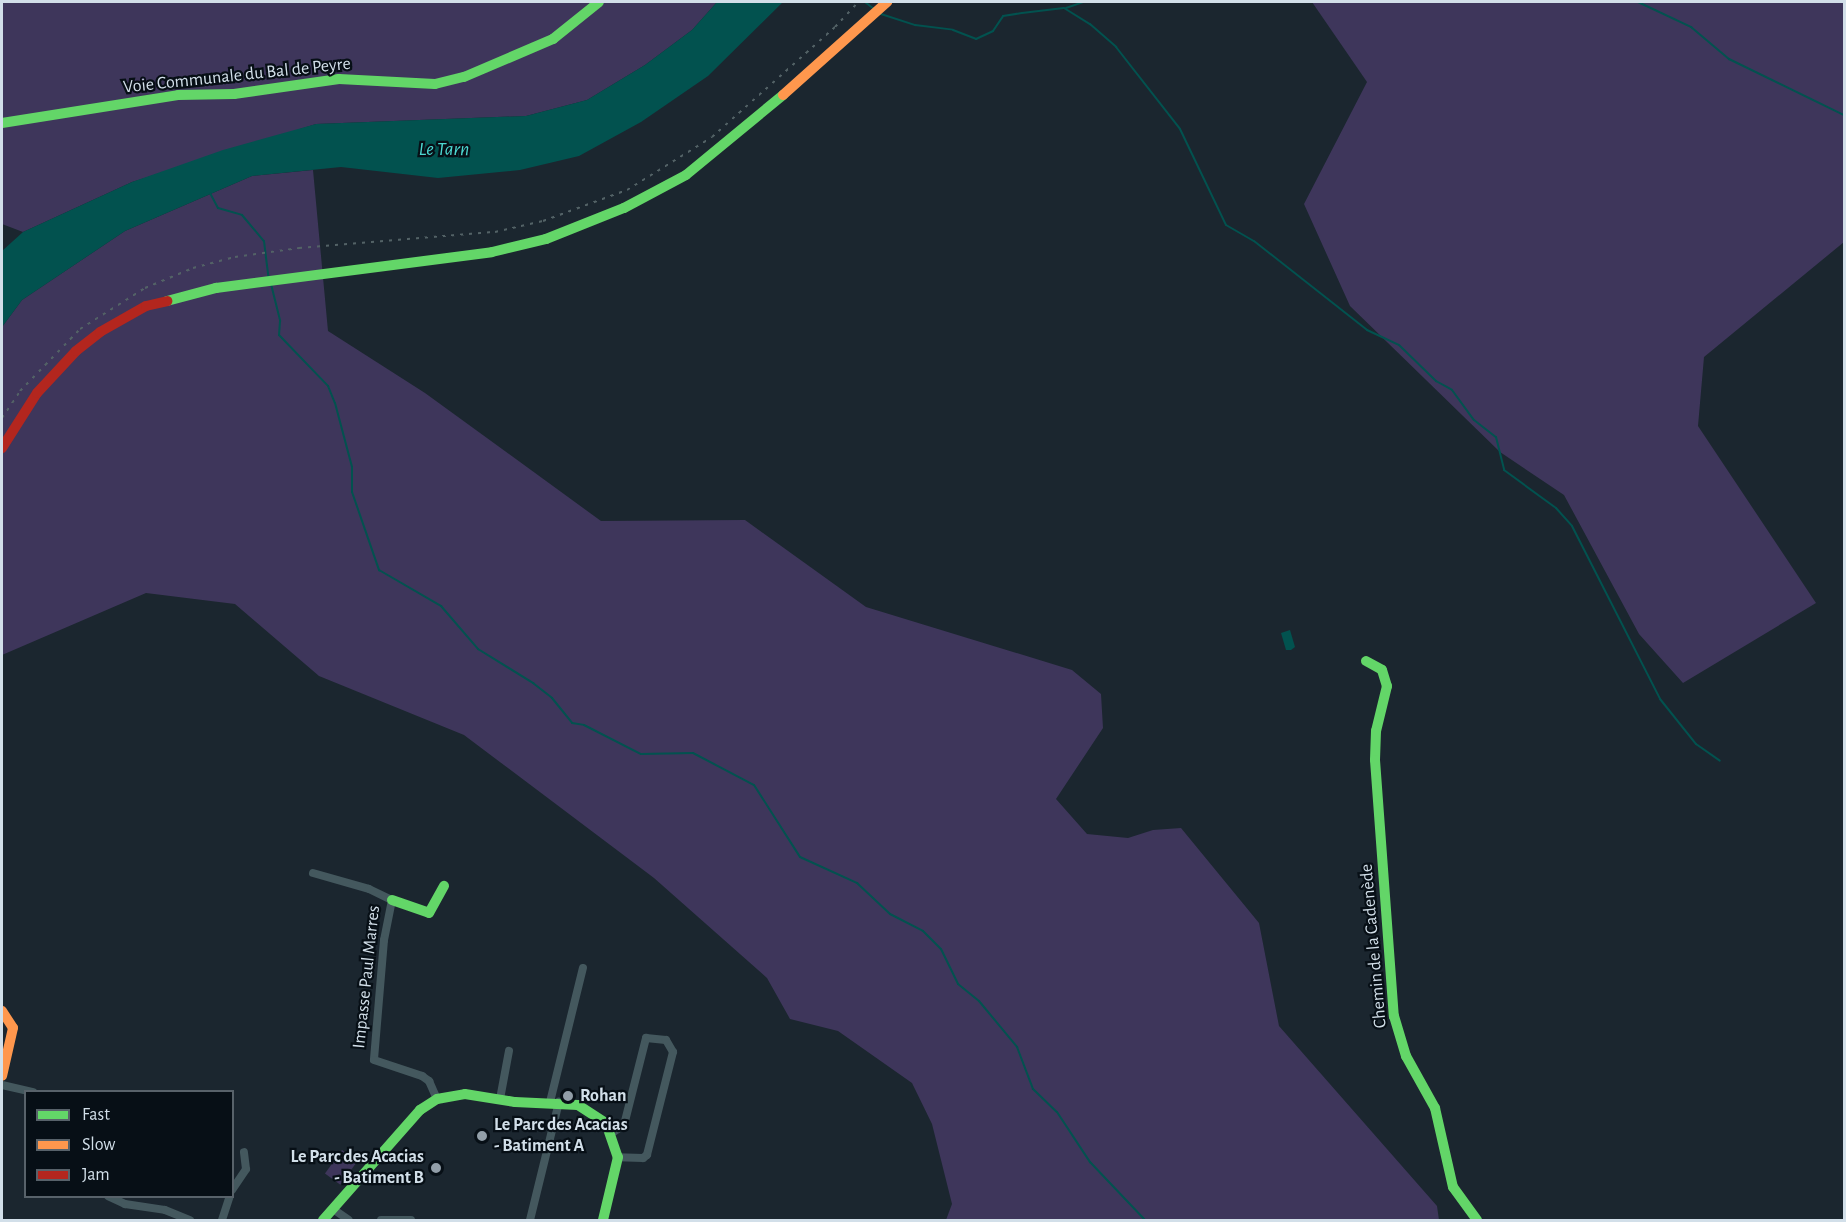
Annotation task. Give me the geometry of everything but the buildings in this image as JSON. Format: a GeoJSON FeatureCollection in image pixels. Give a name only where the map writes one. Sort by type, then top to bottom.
{"type":"FeatureCollection","features":[{"type":"Feature","properties":{"kind":"street","name":"Voie Communale du Bal de Peyre"},"geometry":{"type":"LineString","coordinates":[[2,123],[178,95],[234,94],[339,79],[435,84],[464,77],[553,39],[599,2]]}},
{"type":"Feature","properties":{"kind":"street"},"geometry":{"type":"LineString","coordinates":[[2,448],[37,393],[100,332],[168,298],[243,285],[315,277],[519,246],[624,208],[686,175],[723,149],[887,2]]}},
{"type":"Feature","properties":{"kind":"street","name":"Chemin de la Cadenède"},"geometry":{"type":"LineString","coordinates":[[1366,661],[1382,670],[1386,686],[1376,731],[1375,760],[1394,1016],[1406,1056],[1435,1108],[1453,1187],[1477,1221]]}},
{"type":"Feature","properties":{"kind":"street","name":"Impasse Paul Marres"},"geometry":{"type":"LineString","coordinates":[[313,873],[369,888],[392,900],[384,940],[374,1060],[422,1076],[429,1081],[436,1099]]}},
{"type":"Feature","properties":{"kind":"street"},"geometry":{"type":"LineString","coordinates":[[392,900],[429,913],[444,886]]}},
{"type":"Feature","properties":{"kind":"street"},"geometry":{"type":"LineString","coordinates":[[530,1221],[583,968]]}},
{"type":"Feature","properties":{"kind":"street"},"geometry":{"type":"LineString","coordinates":[[2,1011],[13,1028],[2,1076]]}},
{"type":"Feature","properties":{"kind":"street"},"geometry":{"type":"LineString","coordinates":[[612,1132],[624,1125],[646,1038],[666,1040],[673,1052],[647,1155],[643,1158],[618,1157]]}},
{"type":"Feature","properties":{"kind":"street"},"geometry":{"type":"LineString","coordinates":[[500,1099],[509,1051]]}},
{"type":"Feature","properties":{"kind":"street"},"geometry":{"type":"LineString","coordinates":[[2,1085],[24,1090]]}},
{"type":"Feature","properties":{"kind":"street"},"geometry":{"type":"LineString","coordinates":[[322,1221],[407,1122],[436,1099],[465,1094],[500,1099],[555,1102],[593,1111],[612,1132],[618,1157],[603,1221]]}},
{"type":"Feature","properties":{"kind":"street"},"geometry":{"type":"LineString","coordinates":[[234,1187],[246,1169],[244,1152]]}},
{"type":"Feature","properties":{"kind":"street"},"geometry":{"type":"LineString","coordinates":[[110,1198],[125,1204],[165,1210],[190,1221]]}},
{"type":"Feature","properties":{"kind":"street"},"geometry":{"type":"LineString","coordinates":[[222,1221],[230,1198]]}},
{"type":"Feature","properties":{"kind":"street"},"geometry":{"type":"LineString","coordinates":[[333,1209],[349,1221]]}},
{"type":"Feature","properties":{"kind":"street"},"geometry":{"type":"LineString","coordinates":[[381,1221],[411,1221]]}},
{"type":"Feature","properties":{"kind":"shaded area"},"geometry":{"type":"Polygon","coordinates":[[[2,2],[717,2],[692,30],[645,65],[587,100],[526,116],[316,124],[132,182],[23,232],[2,224],[2,2]]]}},
{"type":"Feature","properties":{"kind":"shaded area"},"geometry":{"type":"Polygon","coordinates":[[[1312,2],[1844,2],[1844,242],[1704,357],[1698,426],[1816,603],[1683,683],[1639,634],[1564,495],[1500,452],[1350,306],[1304,204],[1367,82],[1312,2]]]}},
{"type":"Feature","properties":{"kind":"shaded area"},"geometry":{"type":"Polygon","coordinates":[[[313,170],[328,331],[425,393],[601,521],[745,520],[866,607],[1072,670],[1101,694],[1103,728],[1056,799],[1087,834],[1128,838],[1153,830],[1181,828],[1259,923],[1279,1026],[1437,1206],[1439,1220],[946,1220],[952,1204],[932,1124],[912,1083],[838,1031],[790,1019],[767,978],[654,878],[464,735],[319,676],[235,604],[146,593],[2,655],[2,327],[22,300],[125,231],[252,176],[313,170]]]}},
{"type":"Feature","properties":{"kind":"shaded area"},"geometry":{"type":"Polygon","coordinates":[[[342,1150],[357,1161],[340,1185],[325,1173],[342,1150]]]}},
{"type":"Feature","properties":{"kind":"water","name":"Le Tarn"},"geometry":{"type":"Polygon","coordinates":[[[717,2],[783,2],[708,76],[641,122],[579,156],[520,170],[438,178],[341,167],[252,176],[125,231],[22,300],[2,327],[2,251],[23,232],[132,182],[223,150],[316,124],[526,116],[587,100],[645,65],[692,30],[717,2]]]}},
{"type":"Feature","properties":{"kind":"water"},"geometry":{"type":"Polygon","coordinates":[[[1290,630],[1295,647],[1286,650],[1281,633],[1290,630]]]}},
{"type":"Feature","properties":{"kind":"waterway"},"geometry":{"type":"LineString","coordinates":[[865,2],[874,9]]}},
{"type":"Feature","properties":{"kind":"waterway"},"geometry":{"type":"LineString","coordinates":[[1066,8],[1083,2]]}},
{"type":"Feature","properties":{"kind":"waterway"},"geometry":{"type":"LineString","coordinates":[[1638,2],[1691,27],[1729,59],[1844,115]]}},
{"type":"Feature","properties":{"kind":"waterway"},"geometry":{"type":"LineString","coordinates":[[881,14],[915,25],[953,30],[976,39],[993,31],[1003,16],[1064,8],[1090,24],[1116,47],[1180,129],[1226,225],[1254,241],[1367,330],[1399,345],[1436,381],[1452,390],[1474,420],[1496,437],[1504,470],[1556,508],[1572,526],[1660,699],[1696,744],[1720,761]]}},
{"type":"Feature","properties":{"kind":"waterway"},"geometry":{"type":"LineString","coordinates":[[210,193],[218,208],[242,215],[264,241],[269,279]]}},
{"type":"Feature","properties":{"kind":"waterway"},"geometry":{"type":"LineString","coordinates":[[271,284],[280,321],[279,335],[328,386],[335,403],[352,467],[352,492],[379,570],[441,606],[478,649],[533,683],[552,698],[572,723],[584,725],[641,754],[693,753],[754,785],[800,857],[857,883],[890,914],[923,931],[941,949],[958,984],[979,1001],[1017,1047],[1033,1089],[1057,1112],[1090,1162],[1145,1220]]}},
{"type":"Feature","properties":{"kind":"railway"},"geometry":{"type":"LineString","coordinates":[[2,418],[20,391],[80,329],[145,288],[193,268],[235,257],[299,248],[495,232],[543,221],[627,190],[712,137],[835,27],[858,2]]}},
{"type":"Feature","properties":{"kind":"traffic: fast"},"geometry":{"type":"LineString","coordinates":[[2,123],[178,95],[234,94],[339,79],[435,84],[464,77],[553,39],[599,2]]}},
{"type":"Feature","properties":{"kind":"traffic: fast"},"geometry":{"type":"LineString","coordinates":[[167,301],[216,288],[492,252],[546,239],[624,208],[686,175],[783,95]]}},
{"type":"Feature","properties":{"kind":"traffic: fast"},"geometry":{"type":"LineString","coordinates":[[1366,661],[1382,670],[1387,686],[1376,731],[1375,760],[1394,1016],[1406,1056],[1435,1108],[1453,1187],[1477,1220]]}},
{"type":"Feature","properties":{"kind":"traffic: fast"},"geometry":{"type":"LineString","coordinates":[[392,900],[429,913],[444,886]]}},
{"type":"Feature","properties":{"kind":"traffic: fast"},"geometry":{"type":"LineString","coordinates":[[323,1220],[420,1110],[437,1099],[465,1094],[515,1102],[578,1105],[606,1123],[618,1157],[603,1220]]}},
{"type":"Feature","properties":{"kind":"traffic: slow"},"geometry":{"type":"LineString","coordinates":[[783,95],[887,2]]}},
{"type":"Feature","properties":{"kind":"traffic: slow"},"geometry":{"type":"LineString","coordinates":[[2,1011],[13,1028],[2,1076]]}},
{"type":"Feature","properties":{"kind":"traffic: jam"},"geometry":{"type":"LineString","coordinates":[[2,448],[37,393],[76,351],[100,332],[146,306],[167,301]]}},
{"type":"Feature","properties":{"kind":"place","name":"Rohan"},"geometry":{"type":"Point","coordinates":[568,1096]}},
{"type":"Feature","properties":{"kind":"place","name":"Le Parc des Acacias - Batiment A"},"geometry":{"type":"Point","coordinates":[482,1136]}},
{"type":"Feature","properties":{"kind":"place","name":"Le Parc des Acacias - Batiment B"},"geometry":{"type":"Point","coordinates":[436,1168]}}]}
